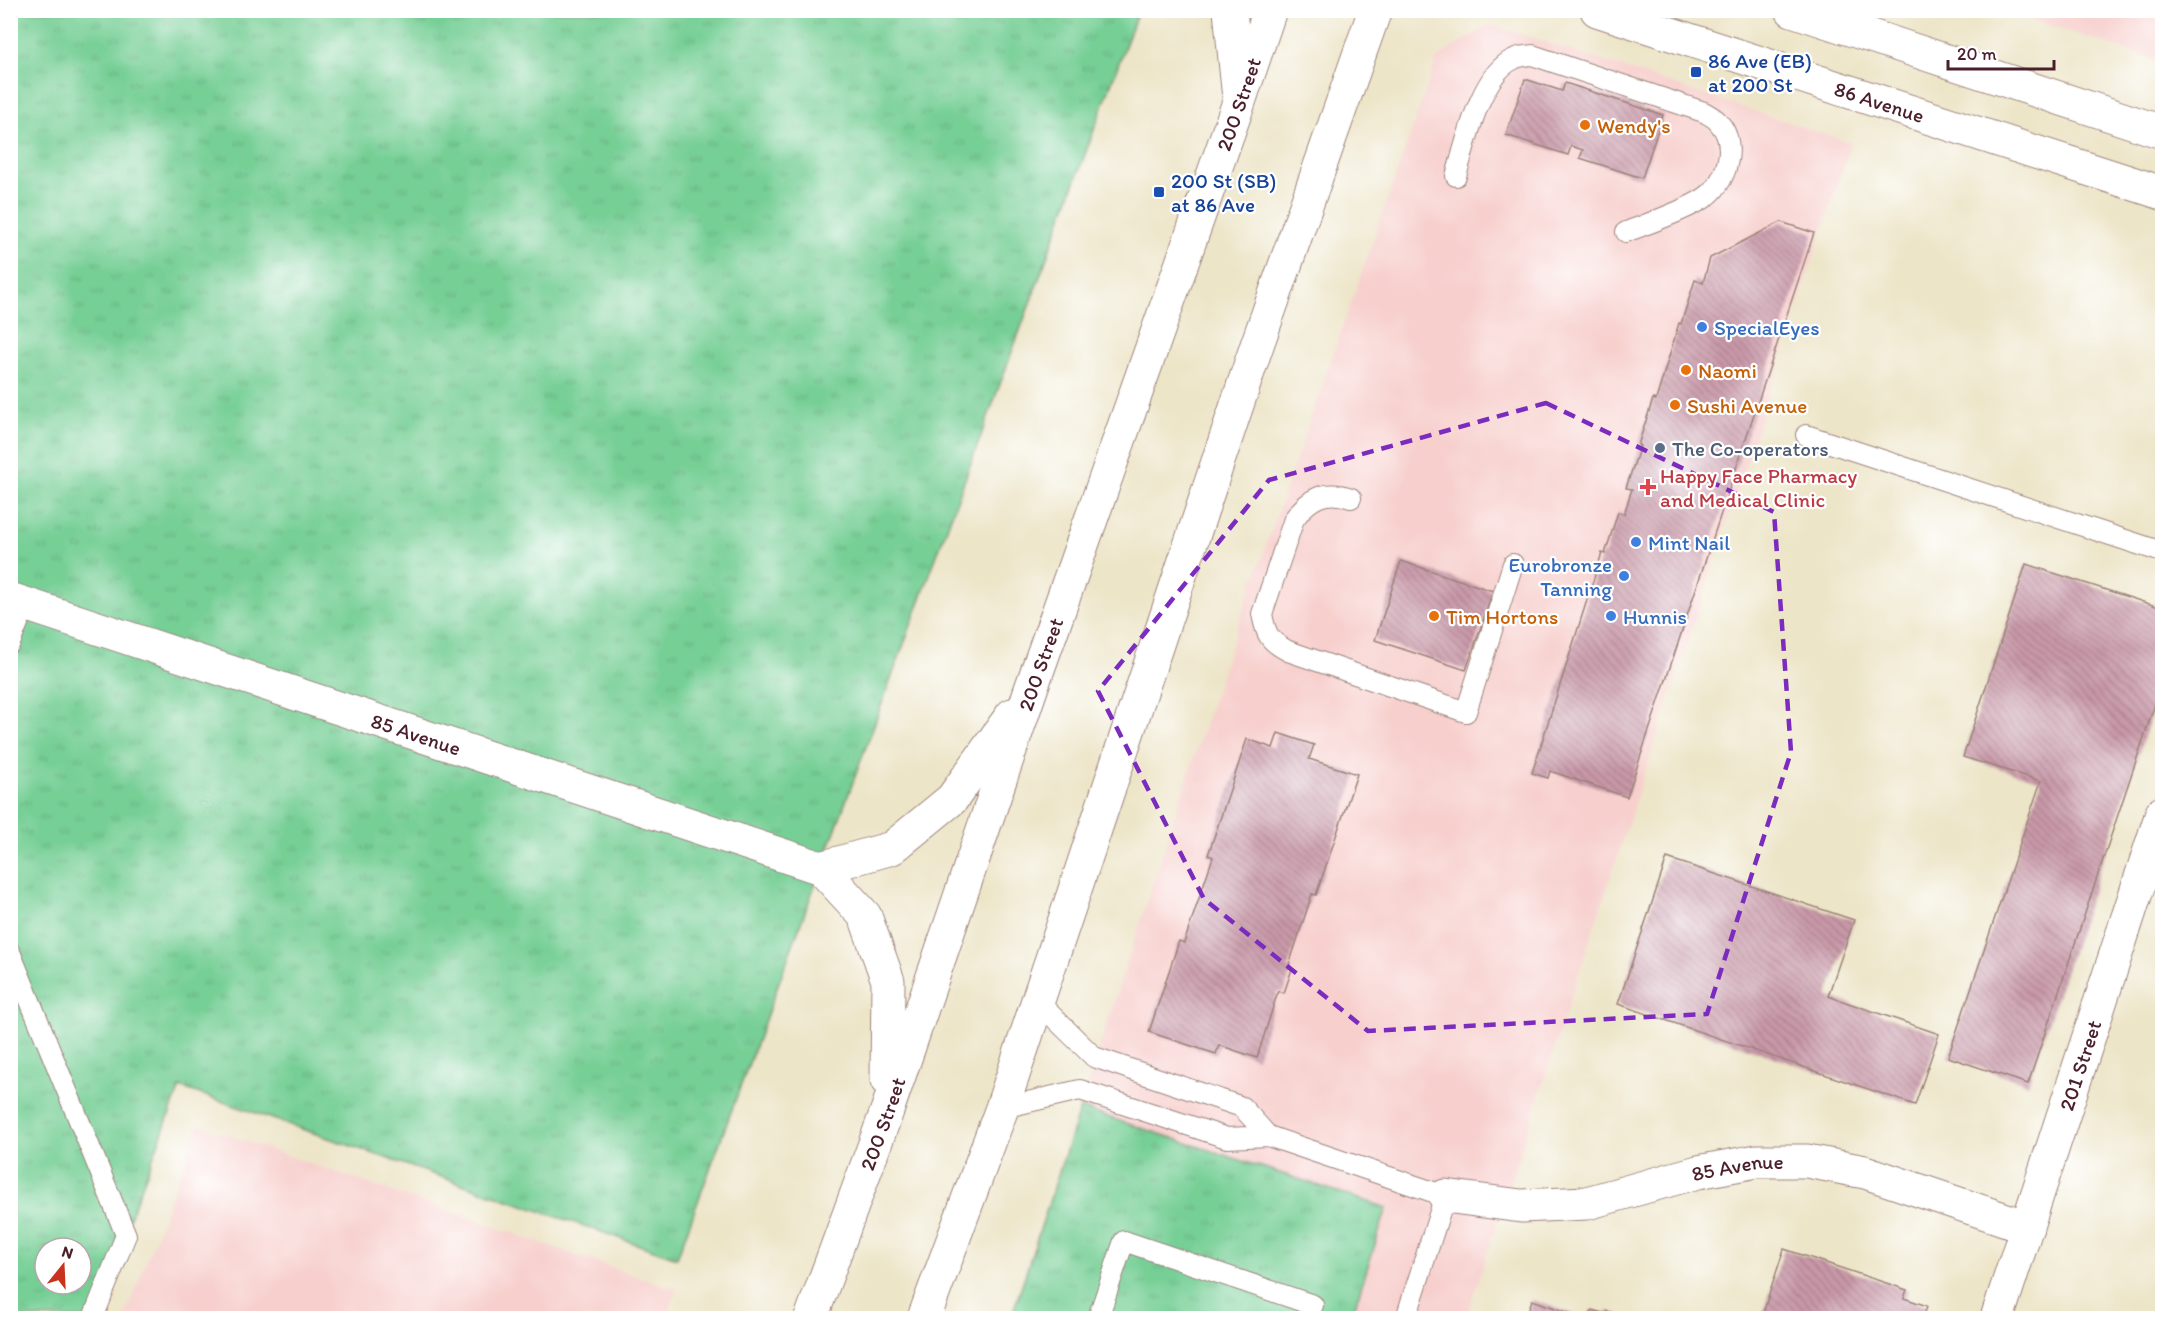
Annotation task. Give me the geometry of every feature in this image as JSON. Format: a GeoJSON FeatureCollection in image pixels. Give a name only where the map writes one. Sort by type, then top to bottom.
{"type":"FeatureCollection","features":[{"type":"Feature","properties":{"kind":"main road"},"geometry":{"type":"LineString","coordinates":[[1230,10],[1239,102]]}},
{"type":"Feature","properties":{"kind":"main road","name":"200 Street"},"geometry":{"type":"LineString","coordinates":[[811,1318],[886,1111],[1032,686],[1270,10]]}},
{"type":"Feature","properties":{"kind":"main road"},"geometry":{"type":"LineString","coordinates":[[924,1318],[1002,1108],[1256,348],[1374,10]]}},
{"type":"Feature","properties":{"kind":"main road","name":"86 Avenue"},"geometry":{"type":"LineString","coordinates":[[1598,10],[2163,194]]}},
{"type":"Feature","properties":{"kind":"main road"},"geometry":{"type":"LineString","coordinates":[[1792,10],[1862,21],[2163,132]]}},
{"type":"Feature","properties":{"kind":"main road","name":"85 Avenue"},"geometry":{"type":"LineString","coordinates":[[18,601],[821,868]]}},
{"type":"Feature","properties":{"kind":"main road"},"geometry":{"type":"LineString","coordinates":[[886,1111],[888,981],[865,916],[821,868],[892,848],[952,799],[1032,686]]}},
{"type":"Feature","properties":{"kind":"main road","name":"201 Street"},"geometry":{"type":"LineString","coordinates":[[1997,1318],[2163,813]]}},
{"type":"Feature","properties":{"kind":"main road","name":"85 Avenue"},"geometry":{"type":"LineString","coordinates":[[1445,1196],[1521,1206],[1587,1203],[1698,1172],[1757,1161],[1807,1161],[1865,1172],[2027,1227]]}},
{"type":"Feature","properties":{"kind":"lane"},"geometry":{"type":"LineString","coordinates":[[1456,176],[1484,89],[1504,65],[1515,58],[1532,55],[1704,112],[1719,122],[1728,138],[1730,156],[1725,172],[1718,183],[1704,199],[1626,232]]}},
{"type":"Feature","properties":{"kind":"lane"},"geometry":{"type":"LineString","coordinates":[[1806,435],[2163,552]]}},
{"type":"Feature","properties":{"kind":"lane"},"geometry":{"type":"LineString","coordinates":[[1351,498],[1338,493],[1326,494],[1303,506],[1294,519],[1262,614],[1264,628],[1270,639],[1288,651],[1466,712],[1513,564]]}},
{"type":"Feature","properties":{"kind":"lane"},"geometry":{"type":"LineString","coordinates":[[10,643],[18,601]]}},
{"type":"Feature","properties":{"kind":"lane"},"geometry":{"type":"LineString","coordinates":[[10,952],[126,1235],[93,1318]]}},
{"type":"Feature","properties":{"kind":"lane"},"geometry":{"type":"LineString","coordinates":[[1038,1002],[1094,1057],[1242,1107],[1268,1136]]}},
{"type":"Feature","properties":{"kind":"lane"},"geometry":{"type":"LineString","coordinates":[[1002,1108],[1080,1090],[1227,1138],[1268,1136],[1445,1196],[1406,1318]]}},
{"type":"Feature","properties":{"kind":"lane"},"geometry":{"type":"LineString","coordinates":[[1098,1318],[1124,1241],[1313,1305],[1308,1318]]}},
{"type":"Feature","properties":{"kind":"highlighted area"},"geometry":{"type":"Polygon","coordinates":[[[1546,403],[1774,512],[1791,752],[1707,1014],[1368,1031],[1204,899],[1098,691],[1269,480],[1546,403]]]}},
{"type":"Feature","properties":{"kind":"shaded area"},"geometry":{"type":"Polygon","coordinates":[[[2005,11],[2162,11],[2162,62],[2005,11]]]}},
{"type":"Feature","properties":{"kind":"shaded area"},"geometry":{"type":"Polygon","coordinates":[[[1490,24],[1851,143],[1466,1318],[1011,1318],[1223,668],[1437,58],[1490,24]]]}},
{"type":"Feature","properties":{"kind":"shaded area"},"geometry":{"type":"Polygon","coordinates":[[[199,1125],[677,1290],[667,1318],[124,1318],[199,1125]]]}},
{"type":"Feature","properties":{"kind":"green space"},"geometry":{"type":"Polygon","coordinates":[[[10,11],[1138,11],[677,1258],[180,1087],[91,1318],[11,1318],[10,11]]]}},
{"type":"Feature","properties":{"kind":"green space"},"geometry":{"type":"Polygon","coordinates":[[[1080,1108],[1387,1208],[1351,1318],[1011,1318],[1080,1108]]]}},
{"type":"Feature","properties":{"kind":"building","name":"Wendy's"},"geometry":{"type":"Polygon","coordinates":[[[1525,79],[1562,91],[1565,83],[1663,115],[1642,178],[1580,158],[1583,150],[1571,146],[1568,155],[1506,135],[1525,79]]]}},
{"type":"Feature","properties":{"kind":"building"},"geometry":{"type":"Polygon","coordinates":[[[1781,222],[1814,233],[1627,797],[1550,771],[1548,778],[1532,773],[1602,553],[1605,554],[1618,512],[1624,514],[1632,489],[1626,488],[1640,446],[1638,445],[1653,399],[1656,400],[1679,323],[1681,324],[1695,280],[1703,283],[1710,258],[1781,222]]]}},
{"type":"Feature","properties":{"kind":"building","name":"Tim Hortons"},"geometry":{"type":"Polygon","coordinates":[[[1401,561],[1493,591],[1466,670],[1375,640],[1401,561]]]}},
{"type":"Feature","properties":{"kind":"building"},"geometry":{"type":"Polygon","coordinates":[[[2026,564],[2162,608],[2162,683],[2028,1084],[1948,1057],[2041,781],[1963,757],[2026,564]]]}},
{"type":"Feature","properties":{"kind":"building"},"geometry":{"type":"Polygon","coordinates":[[[1278,733],[1314,745],[1309,759],[1357,774],[1316,895],[1312,894],[1288,968],[1292,969],[1284,993],[1278,991],[1257,1058],[1219,1045],[1216,1054],[1149,1032],[1179,941],[1184,943],[1213,857],[1208,855],[1247,739],[1273,748],[1278,733]]]}},
{"type":"Feature","properties":{"kind":"building"},"geometry":{"type":"Polygon","coordinates":[[[1667,858],[1854,920],[1828,996],[1939,1034],[1915,1105],[1618,1004],[1667,858]]]}},
{"type":"Feature","properties":{"kind":"building"},"geometry":{"type":"Polygon","coordinates":[[[1784,1249],[1907,1290],[1904,1298],[1927,1306],[1923,1318],[1780,1318],[1763,1313],[1784,1249]]]}},
{"type":"Feature","properties":{"kind":"building"},"geometry":{"type":"Polygon","coordinates":[[[1532,1300],[1584,1318],[1526,1318],[1532,1300]]]}},
{"type":"Feature","properties":{"kind":"building"},"geometry":{"type":"Polygon","coordinates":[[[1592,1310],[1606,1314],[1607,1311],[1630,1318],[1589,1318],[1592,1310]]]}},
{"type":"Feature","properties":{"kind":"place","name":"86 Ave (EB) at 200 St"},"geometry":{"type":"Point","coordinates":[1696,72]}},
{"type":"Feature","properties":{"kind":"place","name":"Wendy's"},"geometry":{"type":"Point","coordinates":[1585,125]}},
{"type":"Feature","properties":{"kind":"place","name":"200 St (SB) at 86 Ave"},"geometry":{"type":"Point","coordinates":[1159,192]}},
{"type":"Feature","properties":{"kind":"place","name":"SpecialEyes"},"geometry":{"type":"Point","coordinates":[1702,327]}},
{"type":"Feature","properties":{"kind":"place","name":"Naomi"},"geometry":{"type":"Point","coordinates":[1686,370]}},
{"type":"Feature","properties":{"kind":"place","name":"Sushi Avenue"},"geometry":{"type":"Point","coordinates":[1675,405]}},
{"type":"Feature","properties":{"kind":"place","name":"The Co-operators"},"geometry":{"type":"Point","coordinates":[1660,448]}},
{"type":"Feature","properties":{"kind":"place","name":"Happy Face Pharmacy and Medical Clinic"},"geometry":{"type":"Point","coordinates":[1648,487]}},
{"type":"Feature","properties":{"kind":"place","name":"Mint Nail"},"geometry":{"type":"Point","coordinates":[1636,542]}},
{"type":"Feature","properties":{"kind":"place","name":"Eurobronze Tanning"},"geometry":{"type":"Point","coordinates":[1624,576]}},
{"type":"Feature","properties":{"kind":"place","name":"Tim Hortons"},"geometry":{"type":"Point","coordinates":[1434,616]}},
{"type":"Feature","properties":{"kind":"place","name":"Hunnis"},"geometry":{"type":"Point","coordinates":[1611,616]}}]}
